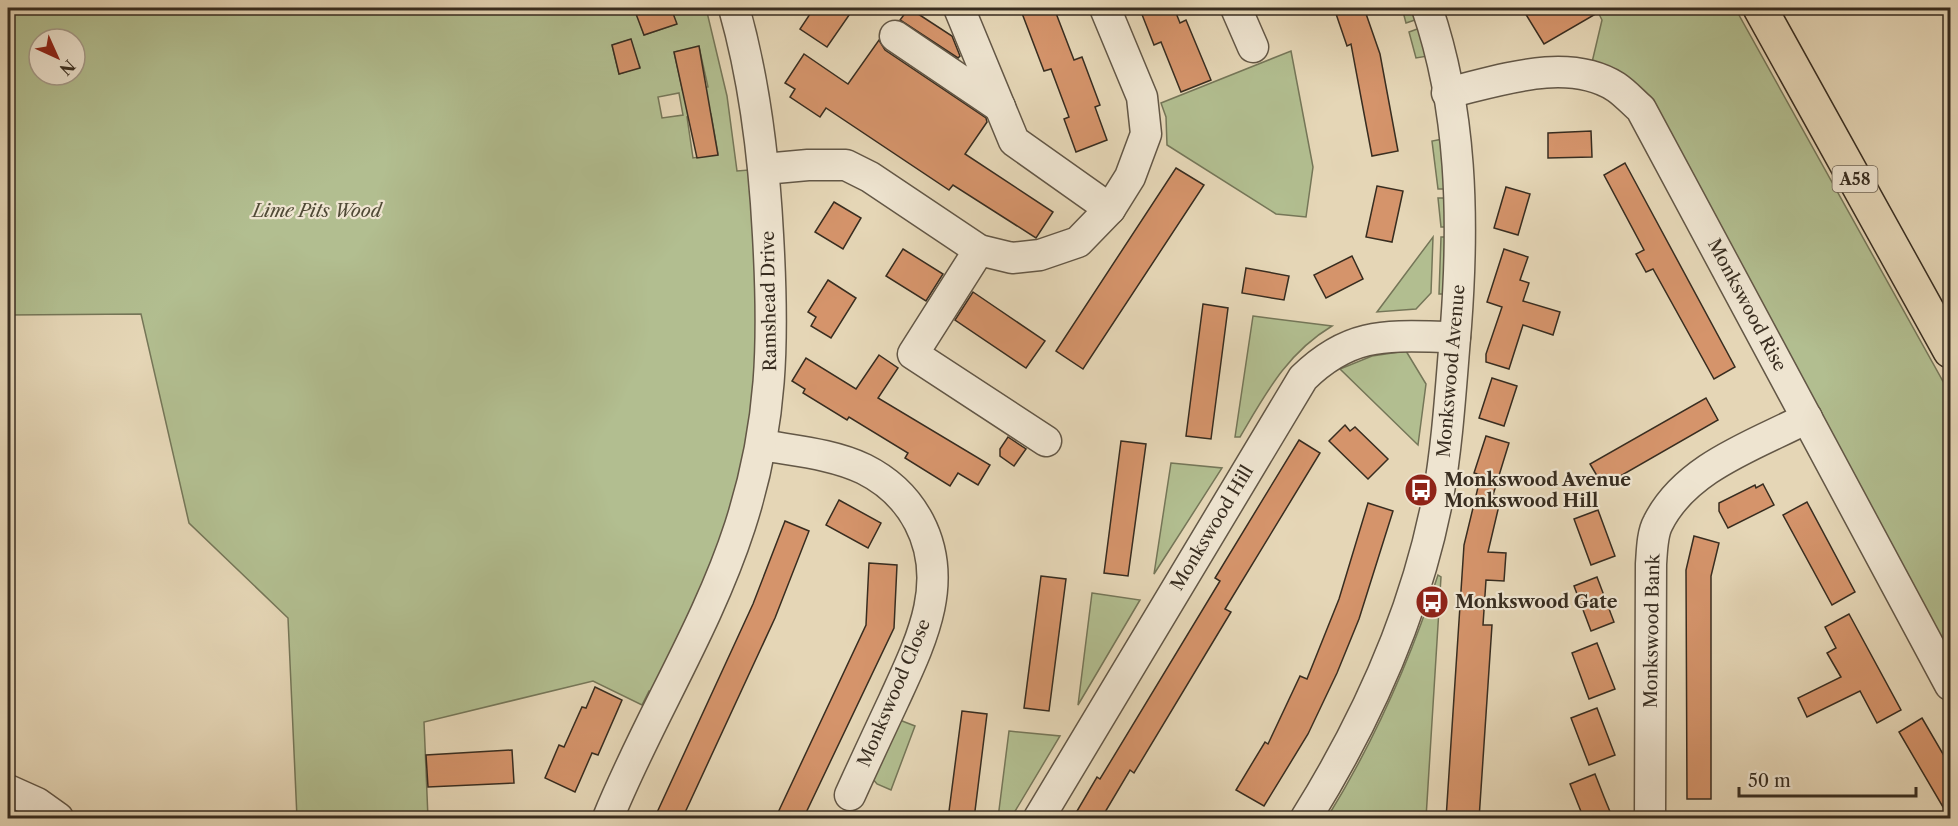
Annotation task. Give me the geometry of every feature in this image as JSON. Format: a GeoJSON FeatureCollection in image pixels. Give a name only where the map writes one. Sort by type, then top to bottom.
{"type":"FeatureCollection","features":[{"type":"Feature","properties":{"kind":"main road","name":"A58"},"geometry":{"type":"LineString","coordinates":[[1760,8],[1950,351]]}},
{"type":"Feature","properties":{"kind":"street","name":"Ramshead Drive"},"geometry":{"type":"LineString","coordinates":[[608,819],[709,604],[740,526],[762,445],[771,369],[773,325],[764,169],[749,66],[734,8]]}},
{"type":"Feature","properties":{"kind":"street"},"geometry":{"type":"LineString","coordinates":[[959,8],[1014,141],[1110,209]]}},
{"type":"Feature","properties":{"kind":"street"},"geometry":{"type":"LineString","coordinates":[[1236,8],[1253,47]]}},
{"type":"Feature","properties":{"kind":"street","name":"Monkswood Avenue"},"geometry":{"type":"LineString","coordinates":[[1306,819],[1367,708],[1390,657],[1409,603],[1438,497],[1451,393],[1462,217],[1459,166],[1447,93],[1427,8]]}},
{"type":"Feature","properties":{"kind":"street"},"geometry":{"type":"LineString","coordinates":[[764,169],[808,165],[846,165],[870,177],[979,250],[1012,258],[1040,255],[1078,242],[1110,209],[1130,177],[1146,134],[1142,97],[1110,9]]}},
{"type":"Feature","properties":{"kind":"street"},"geometry":{"type":"LineString","coordinates":[[895,36],[1000,107]]}},
{"type":"Feature","properties":{"kind":"street","name":"Monkswood Rise"},"geometry":{"type":"LineString","coordinates":[[1447,93],[1557,71],[1589,75],[1617,87],[1641,109],[1950,685]]}},
{"type":"Feature","properties":{"kind":"street"},"geometry":{"type":"LineString","coordinates":[[979,250],[913,354],[1046,441]]}},
{"type":"Feature","properties":{"kind":"street","name":"Monkswood Hill"},"geometry":{"type":"LineString","coordinates":[[1039,819],[1303,378],[1322,360],[1343,347],[1371,339],[1455,338]]}},
{"type":"Feature","properties":{"kind":"street","name":"Monkswood Bank"},"geometry":{"type":"LineString","coordinates":[[1650,819],[1651,564],[1656,525],[1675,495],[1703,472],[1807,418]]}},
{"type":"Feature","properties":{"kind":"street","name":"Monkswood Close"},"geometry":{"type":"LineString","coordinates":[[762,445],[846,462],[878,477],[905,500],[915,514],[929,547],[933,582],[926,622],[916,651],[850,795]]}},
{"type":"Feature","properties":{"kind":"street"},"geometry":{"type":"LineString","coordinates":[[8,790],[37,803],[57,819]]}},
{"type":"Feature","properties":{"kind":"green space","name":"Lime Pits Wood"},"geometry":{"type":"Polygon","coordinates":[[[8,8],[642,8],[643,11],[637,14],[644,35],[676,24],[671,8],[706,8],[727,96],[737,171],[749,170],[757,286],[755,402],[742,478],[725,533],[703,587],[654,692],[649,691],[642,705],[593,681],[424,722],[428,818],[297,818],[288,618],[189,523],[141,314],[8,315],[8,8]],[[629,40],[612,45],[619,74],[640,67],[629,40]],[[699,47],[674,52],[683,92],[708,87],[699,47]],[[679,93],[658,97],[662,118],[683,115],[679,93]],[[711,114],[687,117],[693,158],[718,154],[711,114]]]}},
{"type":"Feature","properties":{"kind":"green space"},"geometry":{"type":"Polygon","coordinates":[[[1402,8],[1414,8],[1418,19],[1406,23],[1402,8]]]}},
{"type":"Feature","properties":{"kind":"green space"},"geometry":{"type":"Polygon","coordinates":[[[1596,8],[1735,8],[1950,394],[1950,685],[1657,137],[1589,75],[1602,20],[1596,8]]]}},
{"type":"Feature","properties":{"kind":"green space"},"geometry":{"type":"Polygon","coordinates":[[[1420,28],[1428,56],[1416,58],[1409,32],[1420,28]]]}},
{"type":"Feature","properties":{"kind":"green space"},"geometry":{"type":"Polygon","coordinates":[[[1291,51],[1313,167],[1306,217],[1276,214],[1167,145],[1166,117],[1161,103],[1291,51]]]}},
{"type":"Feature","properties":{"kind":"green space"},"geometry":{"type":"Polygon","coordinates":[[[1443,139],[1447,189],[1438,189],[1432,141],[1443,139]]]}},
{"type":"Feature","properties":{"kind":"green space"},"geometry":{"type":"Polygon","coordinates":[[[1438,198],[1448,198],[1449,227],[1441,227],[1438,198]]]}},
{"type":"Feature","properties":{"kind":"green space"},"geometry":{"type":"Polygon","coordinates":[[[1433,237],[1431,293],[1416,309],[1377,312],[1433,237]]]}},
{"type":"Feature","properties":{"kind":"green space"},"geometry":{"type":"Polygon","coordinates":[[[1441,237],[1449,237],[1447,294],[1439,294],[1441,237]]]}},
{"type":"Feature","properties":{"kind":"green space"},"geometry":{"type":"Polygon","coordinates":[[[1253,316],[1332,326],[1290,361],[1240,437],[1235,437],[1253,316]]]}},
{"type":"Feature","properties":{"kind":"green space"},"geometry":{"type":"Polygon","coordinates":[[[1406,351],[1426,384],[1418,445],[1340,369],[1372,356],[1406,351]]]}},
{"type":"Feature","properties":{"kind":"green space"},"geometry":{"type":"Polygon","coordinates":[[[1171,463],[1222,468],[1154,574],[1171,463]]]}},
{"type":"Feature","properties":{"kind":"green space"},"geometry":{"type":"Polygon","coordinates":[[[1438,575],[1441,577],[1426,818],[1327,818],[1390,700],[1438,575]]]}},
{"type":"Feature","properties":{"kind":"green space"},"geometry":{"type":"Polygon","coordinates":[[[1092,593],[1140,600],[1078,705],[1092,593]]]}},
{"type":"Feature","properties":{"kind":"green space"},"geometry":{"type":"Polygon","coordinates":[[[897,719],[915,726],[891,790],[877,784],[872,778],[897,719]]]}},
{"type":"Feature","properties":{"kind":"green space"},"geometry":{"type":"Polygon","coordinates":[[[1009,731],[1060,736],[1011,818],[998,818],[1009,731]]]}},
{"type":"Feature","properties":{"kind":"building"},"geometry":{"type":"Polygon","coordinates":[[[642,8],[671,8],[677,24],[644,35],[636,14],[643,11],[642,8]]]}},
{"type":"Feature","properties":{"kind":"building"},"geometry":{"type":"Polygon","coordinates":[[[814,8],[854,8],[827,47],[800,29],[814,8]]]}},
{"type":"Feature","properties":{"kind":"building"},"geometry":{"type":"Polygon","coordinates":[[[909,8],[952,36],[960,56],[958,58],[900,20],[909,8]]]}},
{"type":"Feature","properties":{"kind":"building"},"geometry":{"type":"Polygon","coordinates":[[[1020,8],[1054,8],[1074,60],[1082,57],[1100,105],[1095,107],[1107,140],[1076,152],[1064,119],[1069,117],[1051,69],[1044,71],[1020,8]]]}},
{"type":"Feature","properties":{"kind":"building"},"geometry":{"type":"Polygon","coordinates":[[[1152,8],[1174,8],[1180,23],[1186,20],[1211,80],[1181,92],[1161,42],[1154,45],[1141,12],[1152,8]]]}},
{"type":"Feature","properties":{"kind":"building"},"geometry":{"type":"Polygon","coordinates":[[[1334,8],[1364,8],[1380,54],[1398,151],[1372,156],[1351,44],[1347,46],[1334,8]]]}},
{"type":"Feature","properties":{"kind":"building"},"geometry":{"type":"Polygon","coordinates":[[[1522,8],[1606,8],[1544,44],[1522,8]]]}},
{"type":"Feature","properties":{"kind":"building"},"geometry":{"type":"Polygon","coordinates":[[[631,39],[640,68],[619,74],[612,45],[631,39]]]}},
{"type":"Feature","properties":{"kind":"building"},"geometry":{"type":"Polygon","coordinates":[[[879,40],[885,50],[986,118],[987,122],[965,154],[1053,212],[1036,238],[953,185],[949,190],[826,108],[820,117],[790,97],[795,89],[785,83],[804,54],[848,84],[879,40]]]}},
{"type":"Feature","properties":{"kind":"building"},"geometry":{"type":"Polygon","coordinates":[[[699,46],[718,155],[697,158],[674,52],[699,46]]]}},
{"type":"Feature","properties":{"kind":"building"},"geometry":{"type":"Polygon","coordinates":[[[1591,131],[1592,157],[1548,158],[1548,133],[1591,131]]]}},
{"type":"Feature","properties":{"kind":"building"},"geometry":{"type":"Polygon","coordinates":[[[1625,163],[1735,367],[1714,379],[1653,269],[1646,272],[1636,254],[1644,250],[1604,175],[1625,163]]]}},
{"type":"Feature","properties":{"kind":"building"},"geometry":{"type":"Polygon","coordinates":[[[1176,168],[1204,185],[1083,369],[1056,351],[1176,168]]]}},
{"type":"Feature","properties":{"kind":"building"},"geometry":{"type":"Polygon","coordinates":[[[1377,186],[1403,191],[1392,242],[1366,237],[1377,186]]]}},
{"type":"Feature","properties":{"kind":"building"},"geometry":{"type":"Polygon","coordinates":[[[1506,187],[1530,194],[1518,235],[1494,228],[1506,187]]]}},
{"type":"Feature","properties":{"kind":"building"},"geometry":{"type":"Polygon","coordinates":[[[834,202],[861,218],[843,249],[815,232],[834,202]]]}},
{"type":"Feature","properties":{"kind":"building"},"geometry":{"type":"Polygon","coordinates":[[[903,249],[943,274],[926,301],[886,276],[903,249]]]}},
{"type":"Feature","properties":{"kind":"building"},"geometry":{"type":"Polygon","coordinates":[[[1504,249],[1528,257],[1520,280],[1529,283],[1523,301],[1560,312],[1553,335],[1523,325],[1509,369],[1486,362],[1486,354],[1502,307],[1487,302],[1504,249]]]}},
{"type":"Feature","properties":{"kind":"building"},"geometry":{"type":"Polygon","coordinates":[[[1352,256],[1363,279],[1326,298],[1314,275],[1352,256]]]}},
{"type":"Feature","properties":{"kind":"building"},"geometry":{"type":"Polygon","coordinates":[[[1246,268],[1289,276],[1284,300],[1242,293],[1246,268]]]}},
{"type":"Feature","properties":{"kind":"building"},"geometry":{"type":"Polygon","coordinates":[[[828,280],[856,298],[831,338],[811,326],[816,317],[808,312],[828,280]]]}},
{"type":"Feature","properties":{"kind":"building"},"geometry":{"type":"Polygon","coordinates":[[[973,292],[1045,341],[1026,368],[955,320],[973,292]]]}},
{"type":"Feature","properties":{"kind":"building"},"geometry":{"type":"Polygon","coordinates":[[[1203,304],[1228,308],[1211,439],[1186,436],[1203,304]]]}},
{"type":"Feature","properties":{"kind":"building"},"geometry":{"type":"Polygon","coordinates":[[[879,355],[898,368],[878,398],[990,465],[978,485],[958,473],[950,486],[905,458],[908,453],[849,417],[847,420],[803,393],[805,389],[792,381],[806,358],[856,389],[879,355]]]}},
{"type":"Feature","properties":{"kind":"building"},"geometry":{"type":"Polygon","coordinates":[[[1492,378],[1517,386],[1504,426],[1479,418],[1492,378]]]}},
{"type":"Feature","properties":{"kind":"building"},"geometry":{"type":"Polygon","coordinates":[[[1706,398],[1718,420],[1603,486],[1590,464],[1706,398]]]}},
{"type":"Feature","properties":{"kind":"building"},"geometry":{"type":"Polygon","coordinates":[[[1345,425],[1350,431],[1355,427],[1388,459],[1368,479],[1329,441],[1345,425]]]}},
{"type":"Feature","properties":{"kind":"building"},"geometry":{"type":"Polygon","coordinates":[[[1486,436],[1509,443],[1493,495],[1501,497],[1488,552],[1506,553],[1504,581],[1486,580],[1483,625],[1492,625],[1479,819],[1446,819],[1464,545],[1481,475],[1474,473],[1486,436]]]}},
{"type":"Feature","properties":{"kind":"building"},"geometry":{"type":"Polygon","coordinates":[[[1008,437],[1026,449],[1014,466],[1000,456],[1000,449],[1008,437]]]}},
{"type":"Feature","properties":{"kind":"building"},"geometry":{"type":"Polygon","coordinates":[[[1299,440],[1320,453],[1225,609],[1231,612],[1134,773],[1130,770],[1101,819],[1089,819],[1077,811],[1097,777],[1100,779],[1220,581],[1215,578],[1299,440]]]}},
{"type":"Feature","properties":{"kind":"building"},"geometry":{"type":"Polygon","coordinates":[[[1121,441],[1146,444],[1128,576],[1104,573],[1121,441]]]}},
{"type":"Feature","properties":{"kind":"building"},"geometry":{"type":"Polygon","coordinates":[[[1763,484],[1774,505],[1728,528],[1719,511],[1719,503],[1755,485],[1756,488],[1763,484]]]}},
{"type":"Feature","properties":{"kind":"building"},"geometry":{"type":"Polygon","coordinates":[[[839,500],[881,523],[868,548],[826,525],[839,500]]]}},
{"type":"Feature","properties":{"kind":"building"},"geometry":{"type":"Polygon","coordinates":[[[1807,502],[1855,592],[1832,605],[1783,515],[1807,502]]]}},
{"type":"Feature","properties":{"kind":"building"},"geometry":{"type":"Polygon","coordinates":[[[1368,503],[1393,511],[1359,619],[1308,734],[1264,806],[1236,790],[1265,742],[1268,744],[1300,676],[1307,679],[1339,599],[1368,503]]]}},
{"type":"Feature","properties":{"kind":"building"},"geometry":{"type":"Polygon","coordinates":[[[1598,510],[1615,556],[1591,565],[1574,519],[1598,510]]]}},
{"type":"Feature","properties":{"kind":"building"},"geometry":{"type":"Polygon","coordinates":[[[785,521],[809,531],[775,618],[682,819],[654,819],[753,604],[785,521]]]}},
{"type":"Feature","properties":{"kind":"building"},"geometry":{"type":"Polygon","coordinates":[[[1694,536],[1719,543],[1711,576],[1711,799],[1687,799],[1686,570],[1694,536]]]}},
{"type":"Feature","properties":{"kind":"building"},"geometry":{"type":"Polygon","coordinates":[[[869,563],[897,565],[894,628],[803,819],[775,819],[866,625],[869,563]]]}},
{"type":"Feature","properties":{"kind":"building"},"geometry":{"type":"Polygon","coordinates":[[[1041,576],[1066,579],[1049,711],[1024,708],[1041,576]]]}},
{"type":"Feature","properties":{"kind":"building"},"geometry":{"type":"Polygon","coordinates":[[[1597,577],[1614,622],[1591,631],[1574,586],[1597,577]]]}},
{"type":"Feature","properties":{"kind":"building"},"geometry":{"type":"Polygon","coordinates":[[[1849,614],[1901,710],[1877,723],[1860,691],[1807,717],[1798,698],[1841,677],[1827,653],[1836,648],[1825,627],[1849,614]]]}},
{"type":"Feature","properties":{"kind":"building"},"geometry":{"type":"Polygon","coordinates":[[[1597,643],[1615,689],[1589,699],[1572,653],[1597,643]]]}},
{"type":"Feature","properties":{"kind":"building"},"geometry":{"type":"Polygon","coordinates":[[[595,687],[622,700],[598,755],[592,753],[575,792],[545,778],[559,745],[564,747],[582,707],[586,708],[595,687]]]}},
{"type":"Feature","properties":{"kind":"building"},"geometry":{"type":"Polygon","coordinates":[[[1597,708],[1615,755],[1589,765],[1571,718],[1597,708]]]}},
{"type":"Feature","properties":{"kind":"building"},"geometry":{"type":"Polygon","coordinates":[[[962,711],[987,714],[974,819],[948,819],[962,711]]]}},
{"type":"Feature","properties":{"kind":"building"},"geometry":{"type":"Polygon","coordinates":[[[1922,718],[1950,766],[1950,819],[1899,732],[1922,718]]]}},
{"type":"Feature","properties":{"kind":"building"},"geometry":{"type":"Polygon","coordinates":[[[512,750],[514,783],[428,787],[426,755],[512,750]]]}},
{"type":"Feature","properties":{"kind":"building"},"geometry":{"type":"Polygon","coordinates":[[[1595,774],[1613,819],[1584,819],[1570,784],[1595,774]]]}},
{"type":"Feature","properties":{"kind":"place","name":"Monkswood Avenue Monkswood Hill"},"geometry":{"type":"Point","coordinates":[1421,490]}},
{"type":"Feature","properties":{"kind":"place","name":"Monkswood Gate"},"geometry":{"type":"Point","coordinates":[1432,602]}}]}
